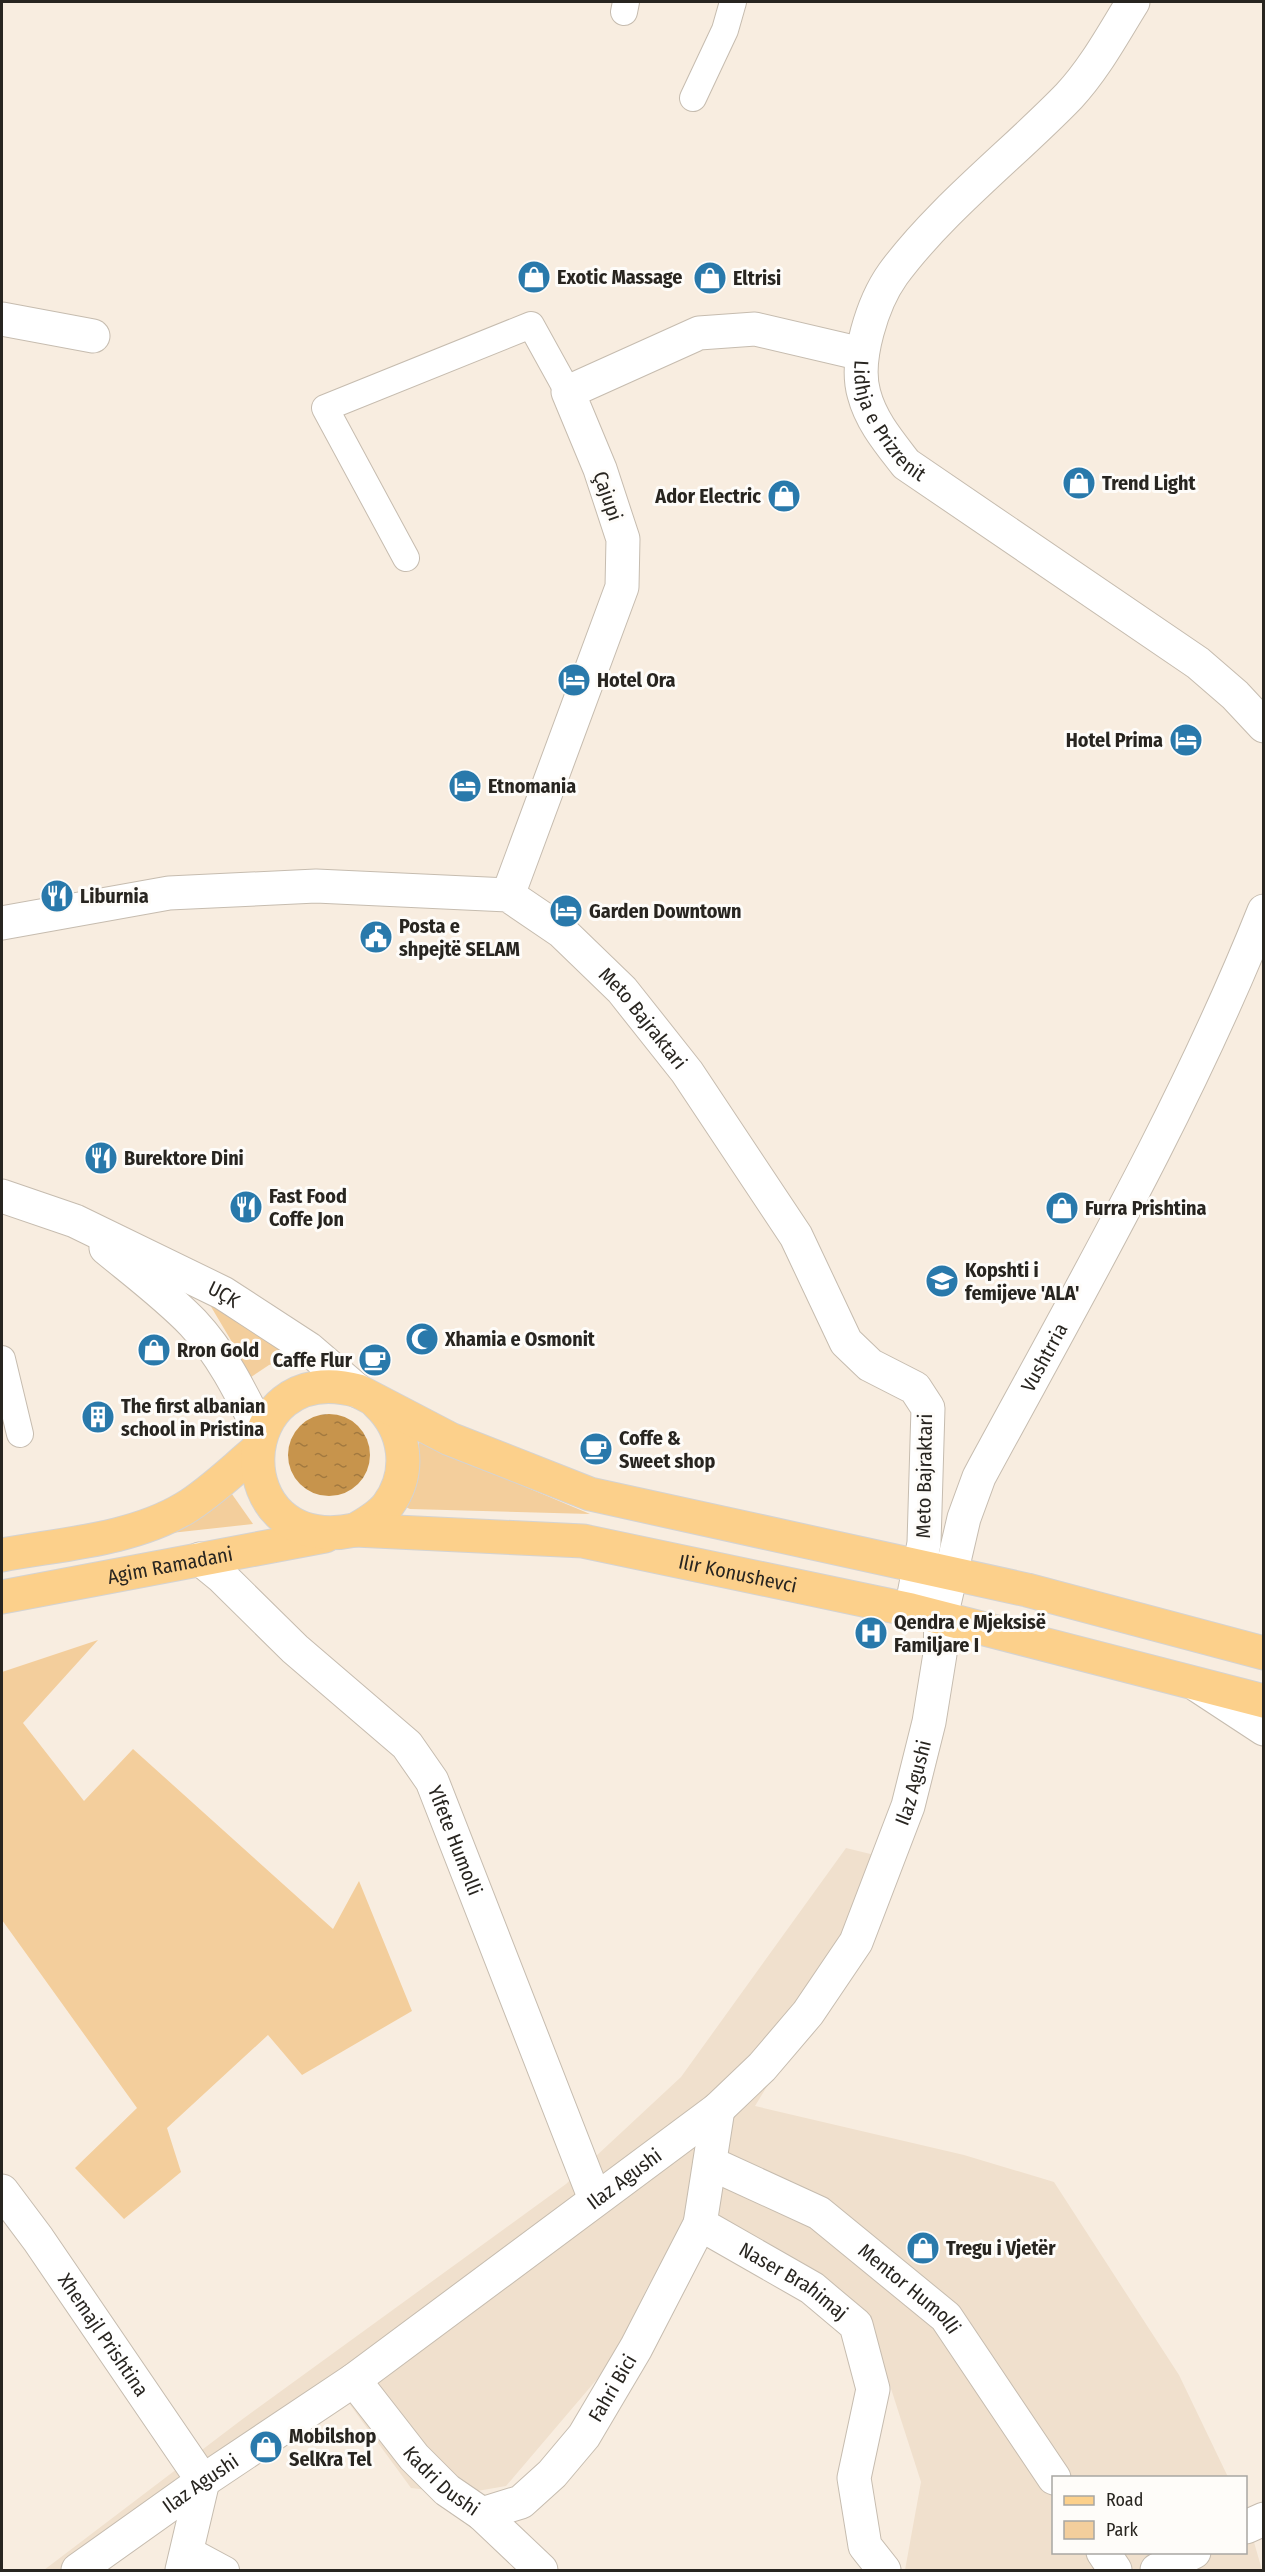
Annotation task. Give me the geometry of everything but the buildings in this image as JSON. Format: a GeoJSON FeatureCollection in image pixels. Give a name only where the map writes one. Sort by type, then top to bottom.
{"type":"FeatureCollection","features":[{"type":"Feature","properties":{"kind":"main road","name":"Agim Ramadani"},"geometry":{"type":"LineString","coordinates":[[2,1555],[95,1538],[147,1525],[183,1509],[208,1492],[259,1442],[280,1405],[309,1389],[334,1386],[365,1395]]}},
{"type":"Feature","properties":{"kind":"main road"},"geometry":{"type":"LineString","coordinates":[[365,1395],[450,1439],[590,1494],[953,1573],[1263,1653]]}},
{"type":"Feature","properties":{"kind":"main road","name":"UÇK"},"geometry":{"type":"LineString","coordinates":[[346,1532],[372,1520],[388,1506],[398,1488],[404,1469],[403,1448],[397,1428],[386,1412],[365,1395]]}},
{"type":"Feature","properties":{"kind":"main road","name":"Ilir Konushevci"},"geometry":{"type":"LineString","coordinates":[[259,1442],[260,1484],[277,1512],[305,1530],[583,1541],[926,1614],[1263,1701]]}},
{"type":"Feature","properties":{"kind":"main road","name":"Agim Ramadani"},"geometry":{"type":"LineString","coordinates":[[2,1597],[346,1532]]}},
{"type":"Feature","properties":{"kind":"street","name":"Lidhja e Prizrenit"},"geometry":{"type":"LineString","coordinates":[[1132,2],[1101,55],[1071,94],[921,241],[892,275],[873,313],[862,354],[863,393],[880,431],[906,464],[1198,663],[1235,695],[1263,726]]}},
{"type":"Feature","properties":{"kind":"street"},"geometry":{"type":"LineString","coordinates":[[2,320],[93,336]]}},
{"type":"Feature","properties":{"kind":"street"},"geometry":{"type":"LineString","coordinates":[[568,392],[699,333],[755,329],[862,354]]}},
{"type":"Feature","properties":{"kind":"street","name":"Çajupi"},"geometry":{"type":"LineString","coordinates":[[508,895],[622,587],[623,539],[600,470],[568,392]]}},
{"type":"Feature","properties":{"kind":"street"},"geometry":{"type":"LineString","coordinates":[[2,923],[169,893],[237,888],[316,886],[508,895]]}},
{"type":"Feature","properties":{"kind":"street","name":"Meto Bajraktari"},"geometry":{"type":"LineString","coordinates":[[508,895],[561,931],[622,990],[687,1072],[796,1236],[846,1342],[870,1365],[915,1389],[928,1408],[921,1566],[926,1614]]}},
{"type":"Feature","properties":{"kind":"street","name":"Vushtrria"},"geometry":{"type":"LineString","coordinates":[[926,1614],[953,1573],[964,1518],[979,1477],[1104,1244],[1202,1051],[1263,911]]}},
{"type":"Feature","properties":{"kind":"street","name":"UÇK"},"geometry":{"type":"LineString","coordinates":[[2,1196],[75,1221],[223,1293],[309,1349],[365,1395]]}},
{"type":"Feature","properties":{"kind":"street","name":"UÇK"},"geometry":{"type":"LineString","coordinates":[[75,1221],[193,1323],[217,1353],[239,1388],[259,1442]]}},
{"type":"Feature","properties":{"kind":"street","name":"Ylfete Humolli"},"geometry":{"type":"LineString","coordinates":[[200,1559],[295,1649],[407,1745],[432,1781],[596,2199]]}},
{"type":"Feature","properties":{"kind":"street","name":"Ilaz Agushi"},"geometry":{"type":"LineString","coordinates":[[78,2571],[203,2481],[354,2380],[718,2109],[762,2067],[808,2013],[856,1942],[908,1806],[929,1722],[940,1654],[926,1614]]}},
{"type":"Feature","properties":{"kind":"street"},"geometry":{"type":"LineString","coordinates":[[1195,1684],[1263,1729]]}},
{"type":"Feature","properties":{"kind":"street"},"geometry":{"type":"LineString","coordinates":[[700,2224],[718,2109]]}},
{"type":"Feature","properties":{"kind":"street","name":"Mentor Humolli"},"geometry":{"type":"LineString","coordinates":[[710,2163],[819,2213],[946,2317],[1052,2476]]}},
{"type":"Feature","properties":{"kind":"street","name":"Xhemajl Prishtina"},"geometry":{"type":"LineString","coordinates":[[2,2191],[38,2239],[203,2481]]}},
{"type":"Feature","properties":{"kind":"street","name":"Fahri Bici"},"geometry":{"type":"LineString","coordinates":[[482,2514],[521,2502],[552,2474],[584,2436],[636,2348],[700,2224]]}},
{"type":"Feature","properties":{"kind":"street","name":"Naser Brahimaj"},"geometry":{"type":"LineString","coordinates":[[700,2224],[812,2288],[856,2325],[873,2389],[854,2478],[865,2546],[884,2571]]}},
{"type":"Feature","properties":{"kind":"street","name":"Kadri Dushi"},"geometry":{"type":"LineString","coordinates":[[354,2380],[414,2457],[447,2490],[482,2514],[541,2571]]}},
{"type":"Feature","properties":{"kind":"street"},"geometry":{"type":"LineString","coordinates":[[184,2560],[203,2481]]}},
{"type":"Feature","properties":{"kind":"street"},"geometry":{"type":"LineString","coordinates":[[1247,2526],[1263,2519]]}},
{"type":"Feature","properties":{"kind":"street"},"geometry":{"type":"LineString","coordinates":[[1104,2554],[1115,2571]]}},
{"type":"Feature","properties":{"kind":"street"},"geometry":{"type":"LineString","coordinates":[[1157,2571],[1192,2554]]}},
{"type":"Feature","properties":{"kind":"lane"},"geometry":{"type":"LineString","coordinates":[[693,98],[725,30],[733,2]]}},
{"type":"Feature","properties":{"kind":"lane"},"geometry":{"type":"LineString","coordinates":[[406,558],[325,408],[531,325],[568,392]]}},
{"type":"Feature","properties":{"kind":"lane"},"geometry":{"type":"LineString","coordinates":[[2,1359],[20,1434]]}},
{"type":"Feature","properties":{"kind":"lane"},"geometry":{"type":"LineString","coordinates":[[184,2560],[226,2571]]}},
{"type":"Feature","properties":{"kind":"shaded area","name":"Tregu i Vjetër"},"geometry":{"type":"Polygon","coordinates":[[[846,1848],[903,1862],[755,2106],[964,2155],[1054,2182],[1179,2375],[1228,2476],[1052,2476],[1052,2554],[1247,2554],[1247,2518],[1262,2570],[905,2570],[921,2482],[876,2342],[693,2207],[646,2290],[621,2351],[506,2486],[460,2494],[411,2488],[348,2402],[181,2516],[108,2570],[44,2570],[240,2421],[566,2184],[681,2077],[846,1848]]]}},
{"type":"Feature","properties":{"kind":"green space"},"geometry":{"type":"Polygon","coordinates":[[[210,1305],[228,1313],[294,1357],[269,1365],[248,1379],[232,1342],[210,1305]]]}},
{"type":"Feature","properties":{"kind":"green space"},"geometry":{"type":"Polygon","coordinates":[[[419,1442],[590,1514],[410,1509],[403,1506],[416,1480],[419,1442]]]}},
{"type":"Feature","properties":{"kind":"green space"},"geometry":{"type":"Polygon","coordinates":[[[227,1487],[253,1524],[171,1533],[227,1487]]]}},
{"type":"Feature","properties":{"kind":"green space"},"geometry":{"type":"Polygon","coordinates":[[[98,1640],[23,1723],[84,1801],[133,1749],[333,1929],[359,1881],[412,2011],[302,2075],[268,2035],[167,2128],[181,2172],[124,2219],[75,2168],[137,2108],[2,1920],[2,1672],[98,1640]]]}},
{"type":"Feature","properties":{"kind":"water"},"geometry":{"type":"Polygon","coordinates":[[[321,1414],[337,1414],[352,1421],[363,1432],[370,1447],[367,1471],[358,1484],[337,1496],[321,1496],[306,1489],[295,1478],[288,1463],[288,1447],[295,1432],[306,1421],[321,1414]]]}},
{"type":"Feature","properties":{"kind":"place","name":"Exotic Massage"},"geometry":{"type":"Point","coordinates":[534,277]}},
{"type":"Feature","properties":{"kind":"place","name":"Eltrisi"},"geometry":{"type":"Point","coordinates":[710,278]}},
{"type":"Feature","properties":{"kind":"place","name":"Trend Light"},"geometry":{"type":"Point","coordinates":[1079,483]}},
{"type":"Feature","properties":{"kind":"place","name":"Ador Electric"},"geometry":{"type":"Point","coordinates":[784,496]}},
{"type":"Feature","properties":{"kind":"place","name":"Hotel Ora"},"geometry":{"type":"Point","coordinates":[574,680]}},
{"type":"Feature","properties":{"kind":"place","name":"Hotel Prima"},"geometry":{"type":"Point","coordinates":[1186,740]}},
{"type":"Feature","properties":{"kind":"place","name":"Etnomania"},"geometry":{"type":"Point","coordinates":[465,786]}},
{"type":"Feature","properties":{"kind":"place","name":"Liburnia"},"geometry":{"type":"Point","coordinates":[57,896]}},
{"type":"Feature","properties":{"kind":"place","name":"Garden Downtown"},"geometry":{"type":"Point","coordinates":[566,911]}},
{"type":"Feature","properties":{"kind":"place","name":"Posta e shpejtë SELAM"},"geometry":{"type":"Point","coordinates":[376,937]}},
{"type":"Feature","properties":{"kind":"place","name":"Burektore Dini"},"geometry":{"type":"Point","coordinates":[101,1158]}},
{"type":"Feature","properties":{"kind":"place","name":"Fast Food Coffe Jon"},"geometry":{"type":"Point","coordinates":[246,1207]}},
{"type":"Feature","properties":{"kind":"place","name":"Furra Prishtina"},"geometry":{"type":"Point","coordinates":[1062,1208]}},
{"type":"Feature","properties":{"kind":"place","name":"Kopshti i femijeve 'ALA'"},"geometry":{"type":"Point","coordinates":[942,1281]}},
{"type":"Feature","properties":{"kind":"place","name":"Xhamia e Osmonit"},"geometry":{"type":"Point","coordinates":[422,1339]}},
{"type":"Feature","properties":{"kind":"place","name":"Rron Gold"},"geometry":{"type":"Point","coordinates":[154,1350]}},
{"type":"Feature","properties":{"kind":"place","name":"Caffe Flur"},"geometry":{"type":"Point","coordinates":[375,1360]}},
{"type":"Feature","properties":{"kind":"place","name":"The first albanian school in Pristina"},"geometry":{"type":"Point","coordinates":[98,1417]}},
{"type":"Feature","properties":{"kind":"place","name":"Coffe & Sweet shop"},"geometry":{"type":"Point","coordinates":[596,1449]}},
{"type":"Feature","properties":{"kind":"place","name":"Qendra e Mjeksisë Familjare I"},"geometry":{"type":"Point","coordinates":[871,1633]}},
{"type":"Feature","properties":{"kind":"place","name":"Tregu i Vjetër"},"geometry":{"type":"Point","coordinates":[923,2248]}},
{"type":"Feature","properties":{"kind":"place","name":"Mobilshop SelKra Tel"},"geometry":{"type":"Point","coordinates":[266,2447]}}]}
